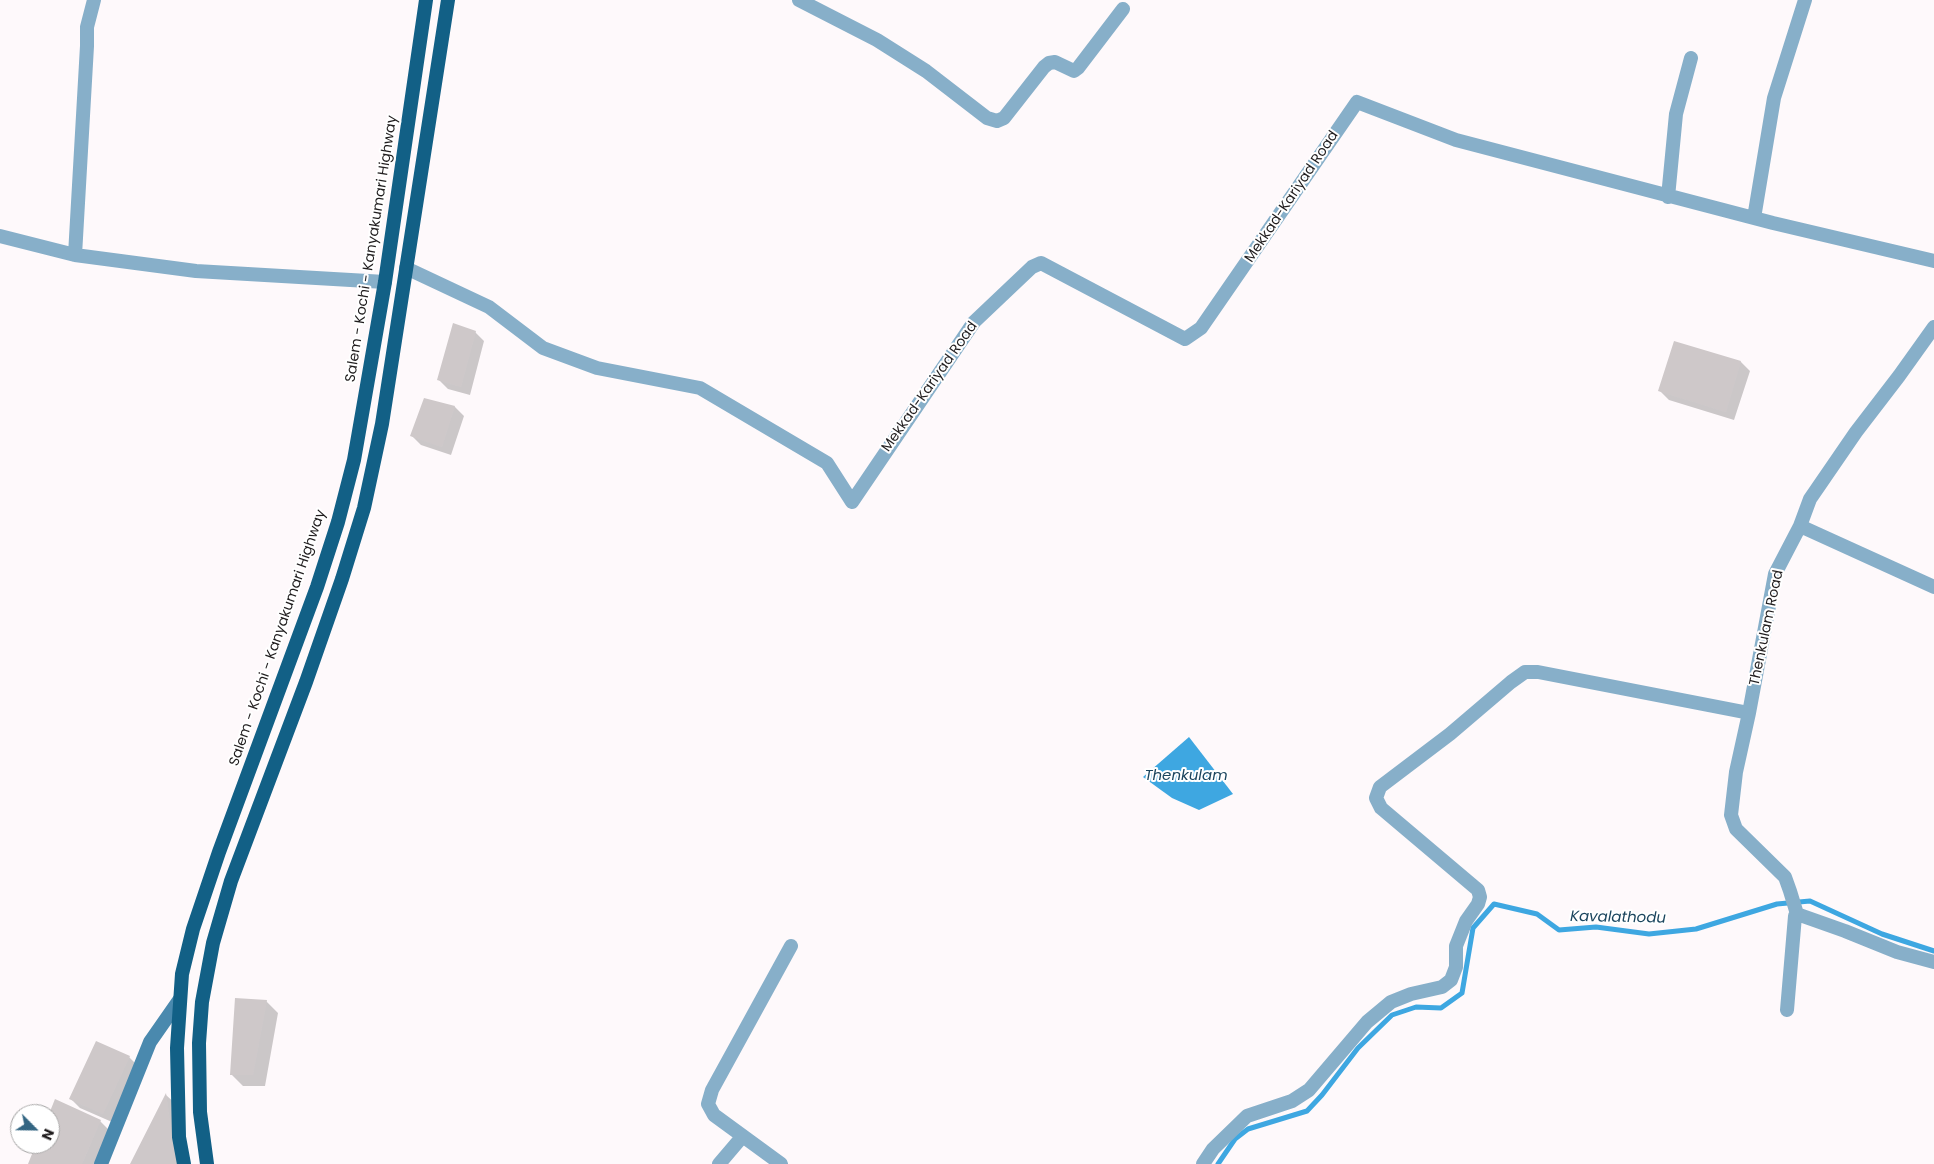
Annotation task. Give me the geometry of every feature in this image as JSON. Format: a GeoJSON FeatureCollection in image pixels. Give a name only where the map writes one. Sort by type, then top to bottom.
{"type":"FeatureCollection","features":[{"type":"Feature","properties":{"kind":"highway","name":"Salem - Kochi - Kanyakumari Highway"},"geometry":{"type":"LineString","coordinates":[[184,1164],[179,1137],[177,1048],[182,974],[196,921],[317,587],[338,522],[354,460],[385,282],[390,237],[426,0]]}},
{"type":"Feature","properties":{"kind":"highway"},"geometry":{"type":"LineString","coordinates":[[207,1164],[200,1112],[200,1043],[202,1002],[213,943],[231,881],[306,682],[342,579],[364,508],[382,424],[448,0]]}},
{"type":"Feature","properties":{"kind":"highway"},"geometry":{"type":"LineString","coordinates":[[180,999],[202,1002]]}},
{"type":"Feature","properties":{"kind":"main road"},"geometry":{"type":"LineString","coordinates":[[101,1164],[150,1042],[180,999]]}},
{"type":"Feature","properties":{"kind":"street"},"geometry":{"type":"LineString","coordinates":[[75,255],[87,27],[94,0]]}},
{"type":"Feature","properties":{"kind":"street"},"geometry":{"type":"LineString","coordinates":[[799,0],[877,40],[926,71],[987,118],[997,121],[1004,118],[1049,63],[1055,62],[1074,71],[1078,68],[1123,9]]}},
{"type":"Feature","properties":{"kind":"street"},"geometry":{"type":"LineString","coordinates":[[1754,218],[1774,98],[1805,0]]}},
{"type":"Feature","properties":{"kind":"street"},"geometry":{"type":"LineString","coordinates":[[1691,58],[1676,114],[1668,197],[1934,261]]}},
{"type":"Feature","properties":{"kind":"street","name":"Mekkad-Kariyad Road"},"geometry":{"type":"LineString","coordinates":[[406,268],[489,307],[543,348],[597,368],[700,388],[827,463],[852,502],[974,322],[1032,267],[1041,263],[1185,339],[1201,328],[1357,102],[1456,140],[1668,197]]}},
{"type":"Feature","properties":{"kind":"street"},"geometry":{"type":"LineString","coordinates":[[0,236],[75,255],[196,271],[385,282]]}},
{"type":"Feature","properties":{"kind":"street","name":"Thenkulam Road"},"geometry":{"type":"LineString","coordinates":[[1797,914],[1786,877],[1736,829],[1731,815],[1736,772],[1775,574],[1800,526],[1810,499],[1856,432],[1934,326]]}},
{"type":"Feature","properties":{"kind":"street"},"geometry":{"type":"LineString","coordinates":[[1800,526],[1934,587]]}},
{"type":"Feature","properties":{"kind":"street"},"geometry":{"type":"LineString","coordinates":[[1203,1164],[1212,1150],[1247,1116],[1292,1101],[1309,1090],[1366,1022],[1391,1002],[1411,994],[1442,987],[1450,980],[1456,967],[1456,946],[1466,921],[1478,904],[1480,897],[1478,890],[1381,808],[1376,798],[1380,787],[1450,734],[1525,672],[1538,672],[1749,713]]}},
{"type":"Feature","properties":{"kind":"street"},"geometry":{"type":"LineString","coordinates":[[1788,1010],[1797,914],[1846,930],[1896,952],[1934,962]]}},
{"type":"Feature","properties":{"kind":"street"},"geometry":{"type":"LineString","coordinates":[[781,1164],[714,1116],[708,1104],[712,1090],[791,946]]}},
{"type":"Feature","properties":{"kind":"street"},"geometry":{"type":"LineString","coordinates":[[719,1164],[742,1137]]}},
{"type":"Feature","properties":{"kind":"water","name":"Thenkulam"},"geometry":{"type":"Polygon","coordinates":[[[1189,737],[1233,794],[1199,810],[1172,798],[1143,777],[1189,737]]]}},
{"type":"Feature","properties":{"kind":"building"},"geometry":{"type":"Polygon","coordinates":[[[453,323],[476,331],[461,387],[437,380],[453,323]]]}},
{"type":"Feature","properties":{"kind":"building"},"geometry":{"type":"Polygon","coordinates":[[[1674,341],[1741,361],[1726,412],[1658,391],[1674,341]]]}},
{"type":"Feature","properties":{"kind":"building"},"geometry":{"type":"Polygon","coordinates":[[[424,398],[455,406],[442,447],[410,436],[424,398]]]}},
{"type":"Feature","properties":{"kind":"building"},"geometry":{"type":"Polygon","coordinates":[[[235,998],[267,1000],[253,1075],[230,1075],[235,998]]]}},
{"type":"Feature","properties":{"kind":"building"},"geometry":{"type":"Polygon","coordinates":[[[96,1041],[130,1056],[103,1114],[69,1099],[96,1041]]]}},
{"type":"Feature","properties":{"kind":"building"},"geometry":{"type":"Polygon","coordinates":[[[166,1093],[176,1164],[130,1164],[166,1093]]]}},
{"type":"Feature","properties":{"kind":"building"},"geometry":{"type":"Polygon","coordinates":[[[55,1099],[101,1120],[82,1164],[28,1164],[32,1154],[60,1154],[60,1104],[53,1104],[55,1099]]]}},
{"type":"Feature","properties":{"kind":"waterway","name":"Kavalathodu"},"geometry":{"type":"LineString","coordinates":[[1218,1164],[1235,1139],[1248,1129],[1307,1111],[1322,1095],[1358,1048],[1392,1015],[1416,1007],[1441,1008],[1462,993],[1473,928],[1494,904],[1537,914],[1559,930],[1596,927],[1649,934],[1696,929],[1777,904],[1810,901],[1882,934],[1934,951]]}}]}
